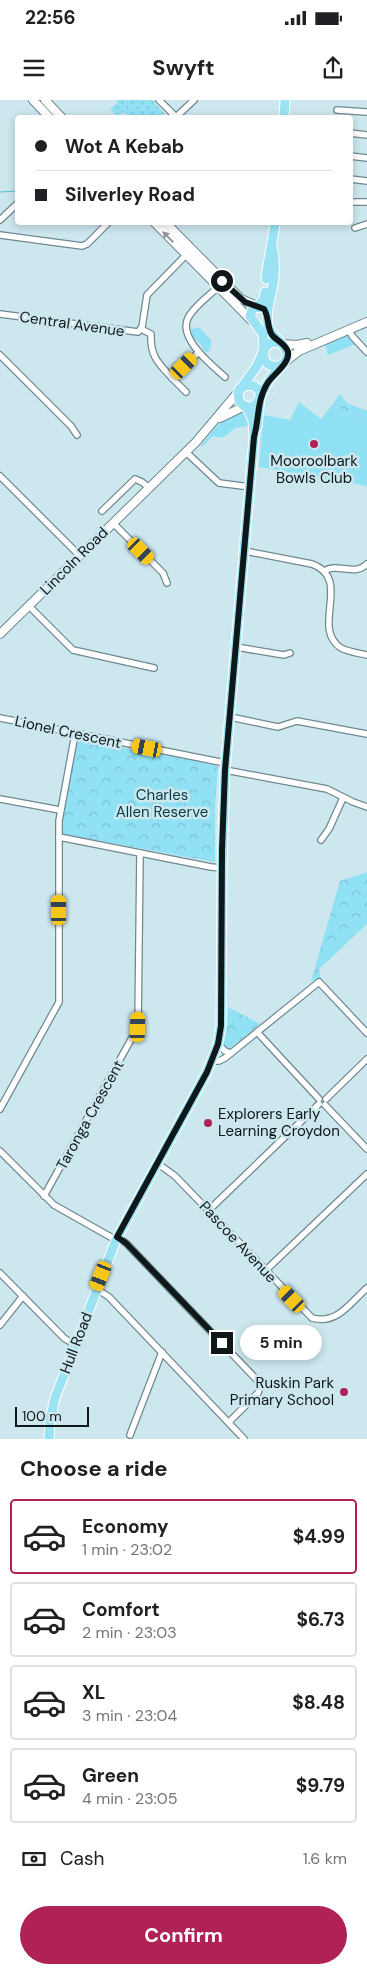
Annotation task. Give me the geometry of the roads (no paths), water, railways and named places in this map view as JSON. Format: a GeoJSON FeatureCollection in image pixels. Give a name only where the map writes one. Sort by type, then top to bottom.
{"type":"FeatureCollection","features":[{"type":"Feature","properties":{"kind":"main road"},"geometry":{"type":"LineString","coordinates":[[33,100],[48,109]]}},
{"type":"Feature","properties":{"kind":"main road"},"geometry":{"type":"LineString","coordinates":[[284,115],[285,100]]}},
{"type":"Feature","properties":{"kind":"main road"},"geometry":{"type":"LineString","coordinates":[[157,225],[241,299],[264,308],[267,314]]}},
{"type":"Feature","properties":{"kind":"main road"},"geometry":{"type":"LineString","coordinates":[[167,225],[218,287],[253,322],[262,334],[264,360],[268,364],[276,366],[285,362],[295,353],[320,340],[367,321]]}},
{"type":"Feature","properties":{"kind":"main road"},"geometry":{"type":"LineString","coordinates":[[274,225],[272,247],[275,258],[268,292],[267,314],[270,330],[288,352],[285,362]]}},
{"type":"Feature","properties":{"kind":"main road"},"geometry":{"type":"LineString","coordinates":[[253,322],[250,316],[251,312],[268,292]]}},
{"type":"Feature","properties":{"kind":"main road"},"geometry":{"type":"LineString","coordinates":[[253,322],[261,323],[267,314]]}},
{"type":"Feature","properties":{"kind":"main road"},"geometry":{"type":"LineString","coordinates":[[239,390],[247,385],[254,386],[260,391],[260,398],[254,406],[245,406],[238,400],[239,390],[270,343],[301,344],[320,340]]}},
{"type":"Feature","properties":{"kind":"main road","name":"Hull Road"},"geometry":{"type":"LineString","coordinates":[[254,437],[260,398],[267,383],[285,362]]}},
{"type":"Feature","properties":{"kind":"main road","name":"Lincoln Road"},"geometry":{"type":"LineString","coordinates":[[2,630],[30,606],[186,452],[213,423],[239,390]]}},
{"type":"Feature","properties":{"kind":"main road","name":"Hull Road"},"geometry":{"type":"LineString","coordinates":[[49,1439],[52,1410],[116,1238],[212,1062],[218,1044],[221,1026],[225,766],[254,437],[253,420],[245,406]]}},
{"type":"Feature","properties":{"kind":"main road","name":"Lincoln Road"},"geometry":{"type":"LineString","coordinates":[[213,423],[228,413],[245,406]]}},
{"type":"Feature","properties":{"kind":"street"},"geometry":{"type":"LineString","coordinates":[[159,100],[173,115]]}},
{"type":"Feature","properties":{"kind":"street"},"geometry":{"type":"LineString","coordinates":[[179,115],[194,100]]}},
{"type":"Feature","properties":{"kind":"street"},"geometry":{"type":"LineString","coordinates":[[338,110],[367,112]]}},
{"type":"Feature","properties":{"kind":"street"},"geometry":{"type":"LineString","coordinates":[[353,133],[367,135]]}},
{"type":"Feature","properties":{"kind":"street"},"geometry":{"type":"LineString","coordinates":[[353,156],[367,158]]}},
{"type":"Feature","properties":{"kind":"street"},"geometry":{"type":"LineString","coordinates":[[353,179],[367,181]]}},
{"type":"Feature","properties":{"kind":"street"},"geometry":{"type":"LineString","coordinates":[[353,202],[367,202]]}},
{"type":"Feature","properties":{"kind":"street"},"geometry":{"type":"LineString","coordinates":[[0,220],[15,206]]}},
{"type":"Feature","properties":{"kind":"street"},"geometry":{"type":"LineString","coordinates":[[355,228],[367,224]]}},
{"type":"Feature","properties":{"kind":"street"},"geometry":{"type":"LineString","coordinates":[[0,235],[82,246],[87,244],[105,225]]}},
{"type":"Feature","properties":{"kind":"street","name":"Central Avenue"},"geometry":{"type":"LineString","coordinates":[[0,314],[136,332],[141,329],[147,295],[189,253]]}},
{"type":"Feature","properties":{"kind":"street"},"geometry":{"type":"LineString","coordinates":[[218,287],[191,313],[187,322],[189,338],[225,378]]}},
{"type":"Feature","properties":{"kind":"street"},"geometry":{"type":"LineString","coordinates":[[141,329],[151,334],[154,356],[186,392]]}},
{"type":"Feature","properties":{"kind":"street"},"geometry":{"type":"LineString","coordinates":[[348,329],[351,336],[367,352]]}},
{"type":"Feature","properties":{"kind":"street"},"geometry":{"type":"LineString","coordinates":[[172,378],[200,352]]}},
{"type":"Feature","properties":{"kind":"street"},"geometry":{"type":"LineString","coordinates":[[0,355],[71,426],[77,435]]}},
{"type":"Feature","properties":{"kind":"street"},"geometry":{"type":"LineString","coordinates":[[186,452],[219,483],[250,487]]}},
{"type":"Feature","properties":{"kind":"street"},"geometry":{"type":"LineString","coordinates":[[0,476],[80,556]]}},
{"type":"Feature","properties":{"kind":"street","name":"Lincoln Road"},"geometry":{"type":"LineString","coordinates":[[102,511],[135,479],[149,488]]}},
{"type":"Feature","properties":{"kind":"street"},"geometry":{"type":"LineString","coordinates":[[113,523],[163,573],[168,583]]}},
{"type":"Feature","properties":{"kind":"street"},"geometry":{"type":"LineString","coordinates":[[245,551],[312,564],[324,571],[332,588],[329,623],[335,642],[346,650],[367,655]]}},
{"type":"Feature","properties":{"kind":"street"},"geometry":{"type":"LineString","coordinates":[[324,571],[333,568],[356,571],[367,564]]}},
{"type":"Feature","properties":{"kind":"street"},"geometry":{"type":"LineString","coordinates":[[30,606],[73,650],[154,668]]}},
{"type":"Feature","properties":{"kind":"street"},"geometry":{"type":"LineString","coordinates":[[236,647],[284,655],[290,653]]}},
{"type":"Feature","properties":{"kind":"street"},"geometry":{"type":"LineString","coordinates":[[230,717],[278,727],[297,721],[367,734]]}},
{"type":"Feature","properties":{"kind":"street","name":"Lionel Crescent"},"geometry":{"type":"LineString","coordinates":[[0,718],[328,789],[343,798],[367,807]]}},
{"type":"Feature","properties":{"kind":"street"},"geometry":{"type":"LineString","coordinates":[[0,1109],[59,1002],[60,810],[75,734]]}},
{"type":"Feature","properties":{"kind":"street"},"geometry":{"type":"LineString","coordinates":[[321,840],[329,830],[343,798]]}},
{"type":"Feature","properties":{"kind":"street"},"geometry":{"type":"LineString","coordinates":[[0,799],[60,810]]}},
{"type":"Feature","properties":{"kind":"street"},"geometry":{"type":"LineString","coordinates":[[59,837],[140,854],[222,868]]}},
{"type":"Feature","properties":{"kind":"street","name":"Taronga Crescent"},"geometry":{"type":"LineString","coordinates":[[44,1196],[138,1027],[140,854]]}},
{"type":"Feature","properties":{"kind":"street"},"geometry":{"type":"LineString","coordinates":[[212,1062],[219,1061],[231,1054],[319,982],[367,1033]]}},
{"type":"Feature","properties":{"kind":"street"},"geometry":{"type":"LineString","coordinates":[[257,1032],[367,1149]]}},
{"type":"Feature","properties":{"kind":"street"},"geometry":{"type":"LineString","coordinates":[[218,1044],[231,1054]]}},
{"type":"Feature","properties":{"kind":"street"},"geometry":{"type":"LineString","coordinates":[[208,1211],[367,1059]]}},
{"type":"Feature","properties":{"kind":"street"},"geometry":{"type":"LineString","coordinates":[[0,1151],[54,1206],[126,1243],[258,1381],[260,1387],[258,1393],[228,1422]]}},
{"type":"Feature","properties":{"kind":"street","name":"Pascoe Avenue"},"geometry":{"type":"LineString","coordinates":[[157,1163],[174,1176],[305,1313],[317,1320],[327,1320],[336,1316],[367,1288]]}},
{"type":"Feature","properties":{"kind":"street"},"geometry":{"type":"LineString","coordinates":[[265,1271],[367,1174]]}},
{"type":"Feature","properties":{"kind":"street"},"geometry":{"type":"LineString","coordinates":[[0,1273],[64,1338],[75,1345]]}},
{"type":"Feature","properties":{"kind":"street"},"geometry":{"type":"LineString","coordinates":[[97,1289],[110,1297],[244,1439]]}},
{"type":"Feature","properties":{"kind":"street"},"geometry":{"type":"LineString","coordinates":[[0,1325],[23,1296]]}},
{"type":"Feature","properties":{"kind":"street"},"geometry":{"type":"LineString","coordinates":[[130,1435],[162,1352]]}},
{"type":"Feature","properties":{"kind":"waterway"},"geometry":{"type":"LineString","coordinates":[[0,192],[15,191]]}},
{"type":"Feature","properties":{"kind":"place","name":"Mooroolbark Bowls Club"},"geometry":{"type":"Point","coordinates":[314,444]}},
{"type":"Feature","properties":{"kind":"place","name":"Explorers Early Learning Croydon"},"geometry":{"type":"Point","coordinates":[208,1123]}},
{"type":"Feature","properties":{"kind":"place","name":"Ruskin Park Primary School"},"geometry":{"type":"Point","coordinates":[344,1392]}},
{"type":"Feature","properties":{"kind":"park label","name":"Charles Allen Reserve"},"geometry":{"type":"Point","coordinates":[162,804]}}]}
